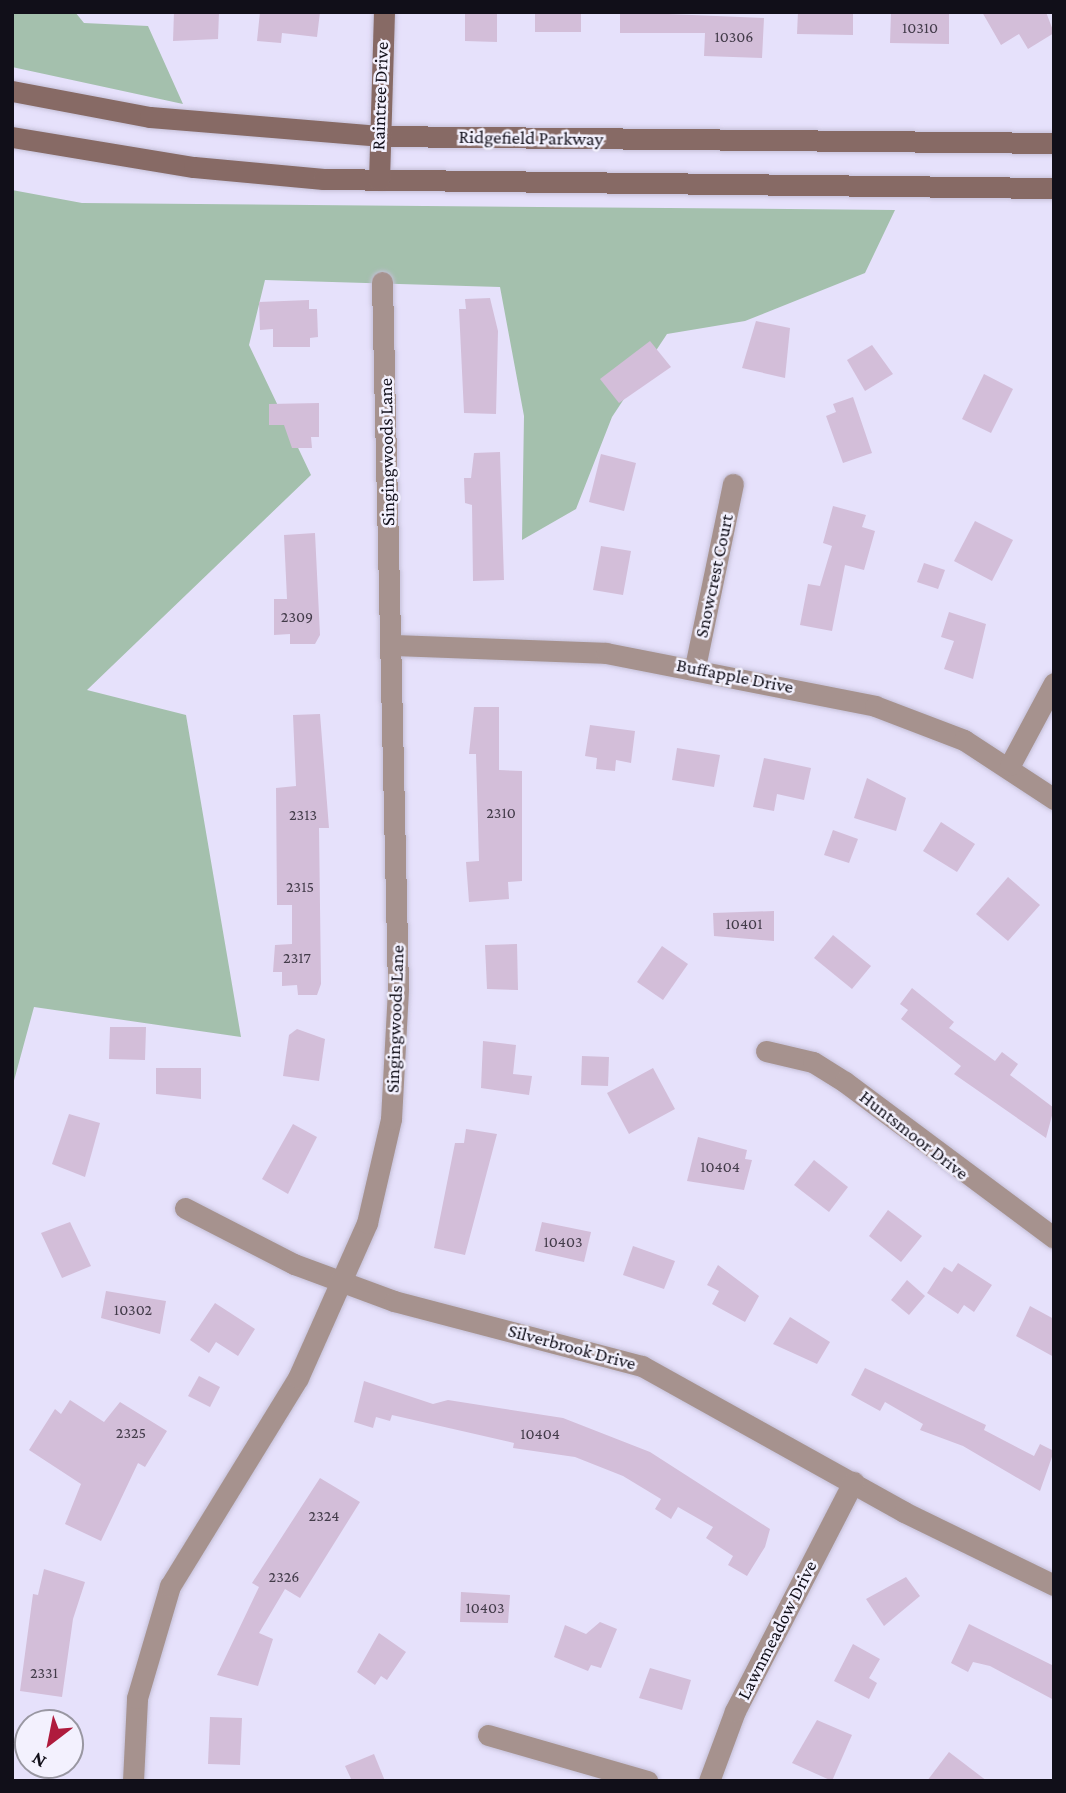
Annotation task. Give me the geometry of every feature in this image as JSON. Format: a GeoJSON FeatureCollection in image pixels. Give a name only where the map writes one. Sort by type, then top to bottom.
{"type":"FeatureCollection","features":[{"type":"Feature","properties":{"kind":"main road","name":"Raintree Drive"},"geometry":{"type":"LineString","coordinates":[[379,180],[384,12]]}},
{"type":"Feature","properties":{"kind":"main road","name":"Ridgefield Parkway"},"geometry":{"type":"LineString","coordinates":[[12,91],[150,117],[379,136],[1054,143]]}},
{"type":"Feature","properties":{"kind":"main road"},"geometry":{"type":"LineString","coordinates":[[12,137],[194,167],[379,180],[1054,188]]}},
{"type":"Feature","properties":{"kind":"street","name":"Singingwoods Lane"},"geometry":{"type":"LineString","coordinates":[[134,1781],[137,1698],[170,1586],[298,1378],[341,1281],[374,1200],[397,1064],[382,282]]}},
{"type":"Feature","properties":{"kind":"street","name":"Snowcrest Court"},"geometry":{"type":"LineString","coordinates":[[695,667],[733,484]]}},
{"type":"Feature","properties":{"kind":"street","name":"Buffapple Drive"},"geometry":{"type":"LineString","coordinates":[[391,645],[529,646],[695,667],[876,705],[1010,765],[1054,799]]}},
{"type":"Feature","properties":{"kind":"street"},"geometry":{"type":"LineString","coordinates":[[1010,765],[1054,683]]}},
{"type":"Feature","properties":{"kind":"street","name":"Huntsmoor Drive"},"geometry":{"type":"LineString","coordinates":[[766,1051],[813,1062],[845,1082],[1054,1238]]}},
{"type":"Feature","properties":{"kind":"street","name":"Silverbrook Drive"},"geometry":{"type":"LineString","coordinates":[[185,1208],[341,1281],[642,1366],[853,1482],[1054,1585]]}},
{"type":"Feature","properties":{"kind":"street","name":"Lawnmeadow Drive"},"geometry":{"type":"LineString","coordinates":[[709,1781],[735,1711],[853,1482]]}},
{"type":"Feature","properties":{"kind":"street"},"geometry":{"type":"LineString","coordinates":[[488,1735],[647,1781]]}},
{"type":"Feature","properties":{"kind":"green space"},"geometry":{"type":"Polygon","coordinates":[[[12,12],[75,12],[84,23],[148,26],[183,104],[12,67],[12,12]]]}},
{"type":"Feature","properties":{"kind":"green space"},"geometry":{"type":"Polygon","coordinates":[[[12,190],[82,203],[895,210],[865,273],[745,321],[667,334],[612,417],[576,509],[522,540],[524,416],[500,287],[265,280],[249,345],[311,475],[87,690],[186,715],[241,1037],[34,1007],[12,1088],[12,190]]]}},
{"type":"Feature","properties":{"kind":"building"},"geometry":{"type":"Polygon","coordinates":[[[174,12],[219,12],[218,39],[173,41],[174,12]]]}},
{"type":"Feature","properties":{"kind":"building"},"geometry":{"type":"Polygon","coordinates":[[[260,12],[320,12],[317,37],[282,33],[281,43],[257,41],[260,12]]]}},
{"type":"Feature","properties":{"kind":"building"},"geometry":{"type":"Polygon","coordinates":[[[465,12],[497,12],[497,42],[465,41],[465,12]]]}},
{"type":"Feature","properties":{"kind":"building"},"geometry":{"type":"Polygon","coordinates":[[[535,12],[581,12],[581,32],[535,32],[535,12]]]}},
{"type":"Feature","properties":{"kind":"building"},"geometry":{"type":"Polygon","coordinates":[[[620,12],[764,18],[762,58],[704,56],[705,33],[620,33],[620,12]]]}},
{"type":"Feature","properties":{"kind":"building"},"geometry":{"type":"Polygon","coordinates":[[[798,12],[853,12],[853,35],[797,34],[798,12]]]}},
{"type":"Feature","properties":{"kind":"building"},"geometry":{"type":"Polygon","coordinates":[[[949,12],[949,44],[890,43],[891,13],[949,12]]]}},
{"type":"Feature","properties":{"kind":"building"},"geometry":{"type":"Polygon","coordinates":[[[982,12],[1046,12],[1054,33],[1028,49],[1019,34],[1001,45],[982,12]]]}},
{"type":"Feature","properties":{"kind":"building"},"geometry":{"type":"Polygon","coordinates":[[[490,298],[498,331],[496,414],[464,413],[459,309],[466,309],[465,299],[490,298]]]}},
{"type":"Feature","properties":{"kind":"building"},"geometry":{"type":"Polygon","coordinates":[[[309,300],[309,309],[317,309],[318,337],[310,338],[310,347],[273,347],[273,329],[260,330],[259,302],[309,300]]]}},
{"type":"Feature","properties":{"kind":"building"},"geometry":{"type":"Polygon","coordinates":[[[756,321],[790,328],[785,378],[742,368],[756,321]]]}},
{"type":"Feature","properties":{"kind":"building"},"geometry":{"type":"Polygon","coordinates":[[[650,341],[671,367],[619,403],[600,379],[650,341]]]}},
{"type":"Feature","properties":{"kind":"building"},"geometry":{"type":"Polygon","coordinates":[[[872,345],[893,374],[865,391],[847,360],[872,345]]]}},
{"type":"Feature","properties":{"kind":"building"},"geometry":{"type":"Polygon","coordinates":[[[984,374],[1013,389],[991,433],[962,419],[984,374]]]}},
{"type":"Feature","properties":{"kind":"building"},"geometry":{"type":"Polygon","coordinates":[[[853,397],[872,453],[843,463],[826,416],[836,412],[833,404],[853,397]]]}},
{"type":"Feature","properties":{"kind":"building"},"geometry":{"type":"Polygon","coordinates":[[[319,403],[319,437],[311,437],[312,448],[292,448],[284,425],[269,425],[269,404],[319,403]]]}},
{"type":"Feature","properties":{"kind":"building"},"geometry":{"type":"Polygon","coordinates":[[[500,452],[504,580],[473,581],[472,505],[465,503],[464,478],[471,478],[474,453],[500,452]]]}},
{"type":"Feature","properties":{"kind":"building"},"geometry":{"type":"Polygon","coordinates":[[[601,454],[636,463],[624,511],[589,502],[601,454]]]}},
{"type":"Feature","properties":{"kind":"building"},"geometry":{"type":"Polygon","coordinates":[[[833,506],[866,515],[862,527],[875,531],[864,570],[845,565],[832,631],[800,625],[808,584],[820,586],[832,546],[823,543],[833,506]]]}},
{"type":"Feature","properties":{"kind":"building"},"geometry":{"type":"Polygon","coordinates":[[[975,521],[1013,540],[992,581],[954,561],[975,521]]]}},
{"type":"Feature","properties":{"kind":"building"},"geometry":{"type":"Polygon","coordinates":[[[315,533],[320,635],[315,644],[290,644],[290,634],[274,635],[274,599],[287,599],[284,535],[315,533]]]}},
{"type":"Feature","properties":{"kind":"building"},"geometry":{"type":"Polygon","coordinates":[[[601,546],[631,551],[623,595],[593,590],[601,546]]]}},
{"type":"Feature","properties":{"kind":"building"},"geometry":{"type":"Polygon","coordinates":[[[924,563],[945,570],[938,589],[917,582],[924,563]]]}},
{"type":"Feature","properties":{"kind":"building"},"geometry":{"type":"Polygon","coordinates":[[[949,612],[986,624],[973,679],[944,669],[954,641],[941,637],[949,612]]]}},
{"type":"Feature","properties":{"kind":"building"},"geometry":{"type":"Polygon","coordinates":[[[474,707],[499,707],[499,770],[522,771],[522,881],[508,882],[509,899],[469,902],[466,862],[479,861],[476,754],[469,754],[474,707]]]}},
{"type":"Feature","properties":{"kind":"building"},"geometry":{"type":"Polygon","coordinates":[[[320,714],[329,828],[319,828],[321,984],[317,995],[298,995],[297,985],[282,986],[282,972],[273,972],[275,945],[292,944],[292,905],[277,905],[276,788],[296,786],[293,715],[320,714]]]}},
{"type":"Feature","properties":{"kind":"building"},"geometry":{"type":"Polygon","coordinates":[[[590,725],[635,731],[631,763],[616,760],[615,771],[596,769],[597,758],[585,756],[590,725]]]}},
{"type":"Feature","properties":{"kind":"building"},"geometry":{"type":"Polygon","coordinates":[[[677,748],[720,755],[714,787],[672,780],[677,748]]]}},
{"type":"Feature","properties":{"kind":"building"},"geometry":{"type":"Polygon","coordinates":[[[764,758],[811,768],[804,800],[777,794],[774,811],[753,807],[764,758]]]}},
{"type":"Feature","properties":{"kind":"building"},"geometry":{"type":"Polygon","coordinates":[[[867,778],[906,798],[896,831],[854,818],[867,778]]]}},
{"type":"Feature","properties":{"kind":"building"},"geometry":{"type":"Polygon","coordinates":[[[941,822],[975,844],[957,872],[923,851],[941,822]]]}},
{"type":"Feature","properties":{"kind":"building"},"geometry":{"type":"Polygon","coordinates":[[[833,830],[858,839],[849,863],[824,855],[833,830]]]}},
{"type":"Feature","properties":{"kind":"building"},"geometry":{"type":"Polygon","coordinates":[[[1008,877],[1040,905],[1008,941],[976,914],[1008,877]]]}},
{"type":"Feature","properties":{"kind":"building"},"geometry":{"type":"Polygon","coordinates":[[[774,911],[774,941],[714,936],[713,913],[774,911]]]}},
{"type":"Feature","properties":{"kind":"building"},"geometry":{"type":"Polygon","coordinates":[[[833,935],[871,966],[852,989],[814,958],[833,935]]]}},
{"type":"Feature","properties":{"kind":"building"},"geometry":{"type":"Polygon","coordinates":[[[517,944],[518,990],[487,989],[485,945],[517,944]]]}},
{"type":"Feature","properties":{"kind":"building"},"geometry":{"type":"Polygon","coordinates":[[[662,946],[688,964],[663,1000],[637,982],[662,946]]]}},
{"type":"Feature","properties":{"kind":"building"},"geometry":{"type":"Polygon","coordinates":[[[912,988],[954,1022],[949,1028],[995,1061],[1002,1052],[1018,1064],[1010,1075],[1054,1108],[1046,1138],[954,1074],[961,1066],[901,1019],[908,1010],[900,1004],[912,988]]]}},
{"type":"Feature","properties":{"kind":"building"},"geometry":{"type":"Polygon","coordinates":[[[110,1027],[146,1027],[145,1060],[109,1059],[110,1027]]]}},
{"type":"Feature","properties":{"kind":"building"},"geometry":{"type":"Polygon","coordinates":[[[297,1029],[325,1039],[319,1081],[283,1076],[289,1035],[297,1029]]]}},
{"type":"Feature","properties":{"kind":"building"},"geometry":{"type":"Polygon","coordinates":[[[483,1041],[516,1045],[513,1074],[532,1076],[529,1095],[481,1088],[483,1041]]]}},
{"type":"Feature","properties":{"kind":"building"},"geometry":{"type":"Polygon","coordinates":[[[582,1056],[609,1057],[608,1086],[581,1085],[582,1056]]]}},
{"type":"Feature","properties":{"kind":"building"},"geometry":{"type":"Polygon","coordinates":[[[156,1068],[201,1068],[201,1099],[156,1094],[156,1068]]]}},
{"type":"Feature","properties":{"kind":"building"},"geometry":{"type":"Polygon","coordinates":[[[653,1068],[675,1109],[629,1134],[607,1093],[653,1068]]]}},
{"type":"Feature","properties":{"kind":"building"},"geometry":{"type":"Polygon","coordinates":[[[69,1114],[100,1123],[85,1177],[52,1164],[69,1114]]]}},
{"type":"Feature","properties":{"kind":"building"},"geometry":{"type":"Polygon","coordinates":[[[293,1124],[317,1137],[288,1194],[262,1179],[293,1124]]]}},
{"type":"Feature","properties":{"kind":"building"},"geometry":{"type":"Polygon","coordinates":[[[466,1129],[497,1134],[465,1255],[434,1248],[455,1143],[464,1143],[466,1129]]]}},
{"type":"Feature","properties":{"kind":"building"},"geometry":{"type":"Polygon","coordinates":[[[698,1137],[747,1150],[745,1159],[752,1160],[744,1190],[687,1181],[698,1137]]]}},
{"type":"Feature","properties":{"kind":"building"},"geometry":{"type":"Polygon","coordinates":[[[814,1160],[848,1187],[829,1212],[794,1185],[814,1160]]]}},
{"type":"Feature","properties":{"kind":"building"},"geometry":{"type":"Polygon","coordinates":[[[888,1210],[922,1236],[901,1262],[869,1236],[888,1210]]]}},
{"type":"Feature","properties":{"kind":"building"},"geometry":{"type":"Polygon","coordinates":[[[70,1222],[91,1266],[62,1278],[41,1233],[70,1222]]]}},
{"type":"Feature","properties":{"kind":"building"},"geometry":{"type":"Polygon","coordinates":[[[542,1222],[591,1232],[584,1262],[535,1251],[542,1222]]]}},
{"type":"Feature","properties":{"kind":"building"},"geometry":{"type":"Polygon","coordinates":[[[633,1246],[675,1261],[664,1289],[623,1275],[633,1246]]]}},
{"type":"Feature","properties":{"kind":"building"},"geometry":{"type":"Polygon","coordinates":[[[958,1263],[992,1285],[974,1312],[964,1305],[958,1314],[927,1293],[944,1267],[952,1272],[958,1263]]]}},
{"type":"Feature","properties":{"kind":"building"},"geometry":{"type":"Polygon","coordinates":[[[718,1265],[759,1296],[745,1322],[712,1304],[719,1291],[707,1285],[718,1265]]]}},
{"type":"Feature","properties":{"kind":"building"},"geometry":{"type":"Polygon","coordinates":[[[907,1280],[925,1296],[909,1315],[891,1300],[907,1280]]]}},
{"type":"Feature","properties":{"kind":"building"},"geometry":{"type":"Polygon","coordinates":[[[106,1291],[166,1301],[160,1334],[101,1318],[106,1291]]]}},
{"type":"Feature","properties":{"kind":"building"},"geometry":{"type":"Polygon","coordinates":[[[215,1303],[255,1329],[238,1356],[216,1342],[209,1353],[190,1340],[215,1303]]]}},
{"type":"Feature","properties":{"kind":"building"},"geometry":{"type":"Polygon","coordinates":[[[1030,1306],[1054,1319],[1054,1357],[1016,1336],[1030,1306]]]}},
{"type":"Feature","properties":{"kind":"building"},"geometry":{"type":"Polygon","coordinates":[[[790,1317],[830,1342],[817,1364],[773,1344],[790,1317]]]}},
{"type":"Feature","properties":{"kind":"building"},"geometry":{"type":"Polygon","coordinates":[[[865,1368],[986,1425],[984,1430],[1034,1456],[1040,1444],[1054,1451],[1040,1491],[963,1446],[920,1430],[923,1424],[885,1402],[880,1411],[851,1395],[865,1368]]]}},
{"type":"Feature","properties":{"kind":"building"},"geometry":{"type":"Polygon","coordinates":[[[199,1376],[220,1387],[210,1407],[188,1396],[199,1376]]]}},
{"type":"Feature","properties":{"kind":"building"},"geometry":{"type":"Polygon","coordinates":[[[364,1381],[433,1404],[448,1400],[563,1418],[650,1452],[770,1529],[765,1547],[747,1576],[728,1565],[733,1556],[706,1538],[713,1527],[678,1507],[671,1519],[655,1509],[661,1499],[623,1476],[575,1457],[513,1448],[514,1443],[392,1415],[390,1421],[376,1417],[373,1428],[354,1422],[364,1381]]]}},
{"type":"Feature","properties":{"kind":"building"},"geometry":{"type":"Polygon","coordinates":[[[70,1400],[104,1422],[120,1402],[167,1431],[145,1467],[138,1463],[101,1541],[65,1524],[81,1484],[29,1450],[55,1409],[61,1414],[70,1400]]]}},
{"type":"Feature","properties":{"kind":"building"},"geometry":{"type":"Polygon","coordinates":[[[320,1478],[360,1502],[300,1598],[285,1589],[259,1633],[273,1639],[258,1686],[217,1675],[259,1587],[252,1583],[320,1478]]]}},
{"type":"Feature","properties":{"kind":"building"},"geometry":{"type":"Polygon","coordinates":[[[44,1569],[85,1582],[73,1619],[62,1697],[20,1691],[33,1594],[38,1595],[44,1569]]]}},
{"type":"Feature","properties":{"kind":"building"},"geometry":{"type":"Polygon","coordinates":[[[906,1577],[920,1596],[884,1626],[866,1599],[906,1577]]]}},
{"type":"Feature","properties":{"kind":"building"},"geometry":{"type":"Polygon","coordinates":[[[461,1592],[510,1595],[508,1623],[460,1622],[461,1592]]]}},
{"type":"Feature","properties":{"kind":"building"},"geometry":{"type":"Polygon","coordinates":[[[600,1622],[617,1629],[601,1668],[591,1665],[588,1671],[554,1657],[565,1625],[586,1634],[600,1622]]]}},
{"type":"Feature","properties":{"kind":"building"},"geometry":{"type":"Polygon","coordinates":[[[969,1624],[1054,1666],[1054,1700],[990,1666],[973,1662],[968,1672],[951,1663],[969,1624]]]}},
{"type":"Feature","properties":{"kind":"building"},"geometry":{"type":"Polygon","coordinates":[[[379,1633],[406,1652],[387,1680],[381,1676],[375,1685],[357,1672],[379,1633]]]}},
{"type":"Feature","properties":{"kind":"building"},"geometry":{"type":"Polygon","coordinates":[[[853,1644],[880,1659],[869,1678],[877,1683],[869,1699],[834,1681],[853,1644]]]}},
{"type":"Feature","properties":{"kind":"building"},"geometry":{"type":"Polygon","coordinates":[[[650,1668],[691,1680],[682,1710],[639,1698],[650,1668]]]}},
{"type":"Feature","properties":{"kind":"building"},"geometry":{"type":"Polygon","coordinates":[[[210,1717],[242,1718],[240,1765],[208,1764],[210,1717]]]}},
{"type":"Feature","properties":{"kind":"building"},"geometry":{"type":"Polygon","coordinates":[[[817,1720],[852,1735],[832,1781],[792,1763],[817,1720]]]}},
{"type":"Feature","properties":{"kind":"building"},"geometry":{"type":"Polygon","coordinates":[[[949,1752],[987,1781],[927,1781],[949,1752]]]}},
{"type":"Feature","properties":{"kind":"building"},"geometry":{"type":"Polygon","coordinates":[[[374,1754],[385,1781],[352,1781],[345,1766],[374,1754]]]}}]}
